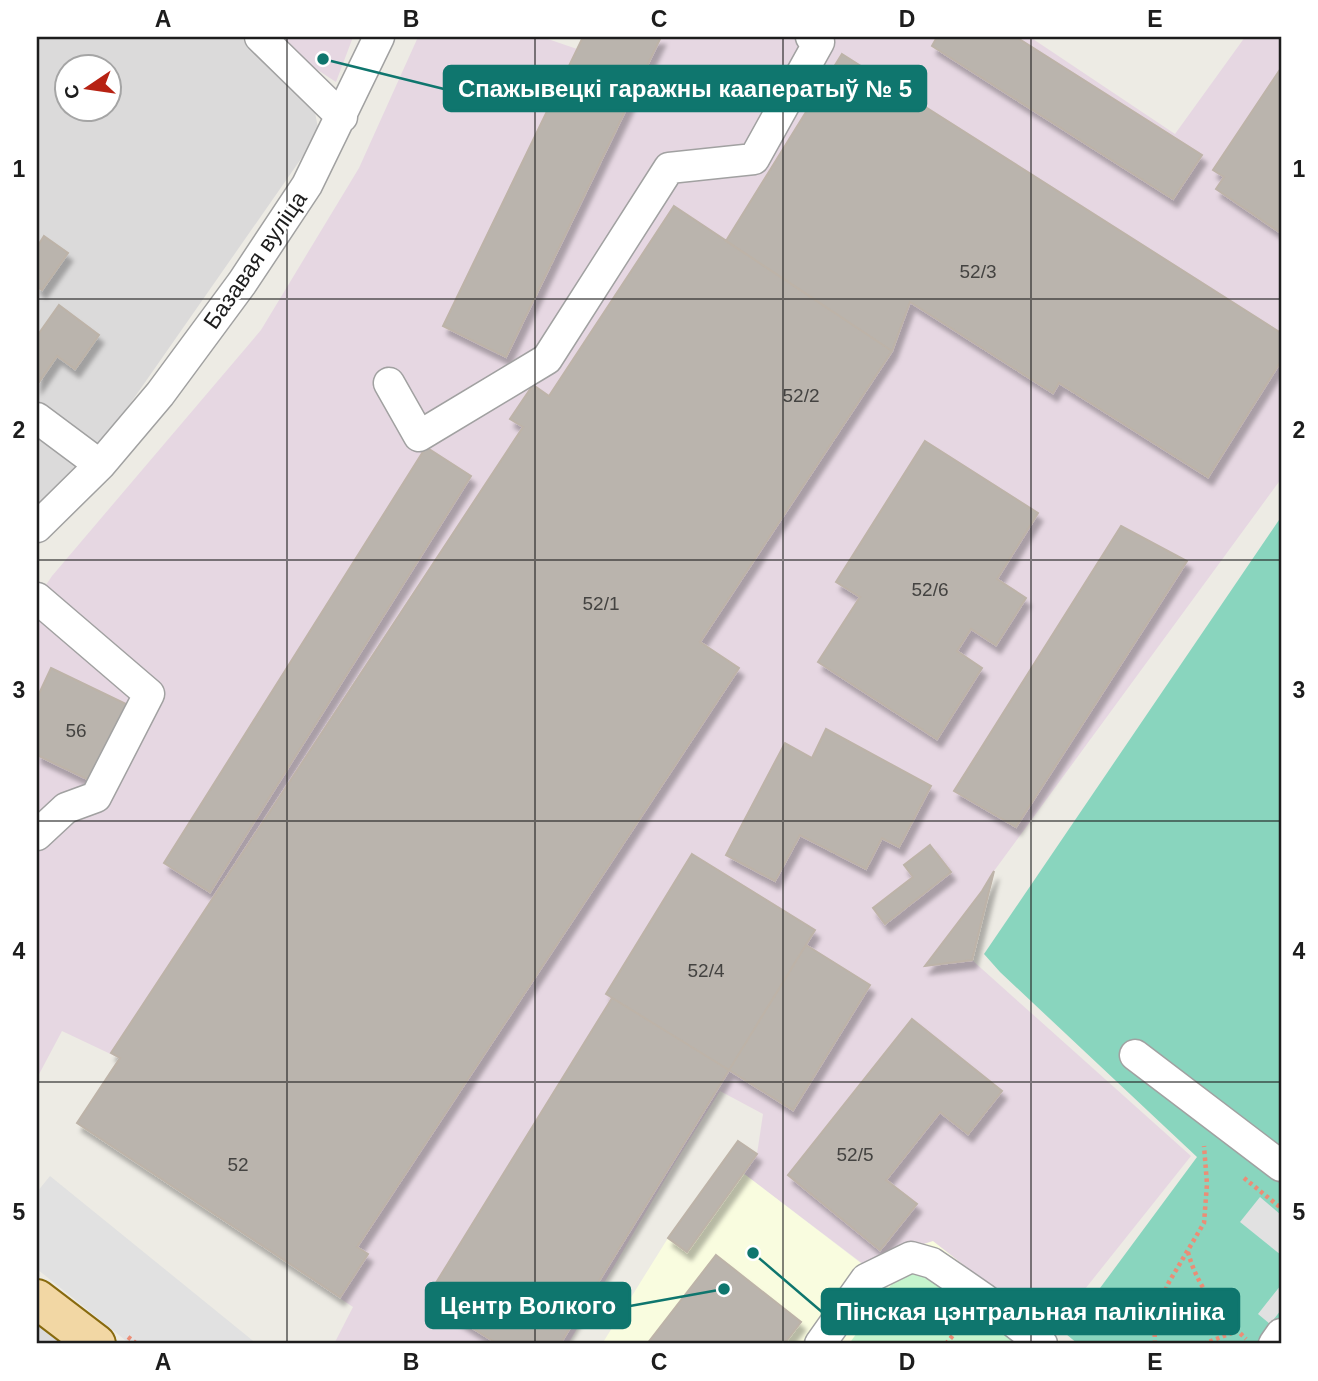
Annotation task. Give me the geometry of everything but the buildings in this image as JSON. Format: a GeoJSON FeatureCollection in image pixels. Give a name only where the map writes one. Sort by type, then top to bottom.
{"type":"FeatureCollection","features":[{"type":"Feature","properties":{"kind":"main road"},"geometry":{"type":"LineString","coordinates":[[37,1299],[81,1339]]}},
{"type":"Feature","properties":{"kind":"street"},"geometry":{"type":"LineString","coordinates":[[260,37],[342,117]]}},
{"type":"Feature","properties":{"kind":"street","name":"Базавая вуліца"},"geometry":{"type":"LineString","coordinates":[[37,527],[100,465],[160,394],[242,283],[307,185],[379,37]]}},
{"type":"Feature","properties":{"kind":"street"},"geometry":{"type":"LineString","coordinates":[[389,383],[419,436],[547,359],[669,168],[754,159],[819,42],[811,37]]}},
{"type":"Feature","properties":{"kind":"street"},"geometry":{"type":"LineString","coordinates":[[37,418],[100,465]]}},
{"type":"Feature","properties":{"kind":"street"},"geometry":{"type":"LineString","coordinates":[[37,598],[149,694],[96,797],[66,808],[37,835]]}},
{"type":"Feature","properties":{"kind":"street"},"geometry":{"type":"LineString","coordinates":[[1135,1055],[1281,1166]]}},
{"type":"Feature","properties":{"kind":"street"},"geometry":{"type":"LineString","coordinates":[[820,1344],[866,1279],[911,1257],[932,1262],[1042,1344]]}},
{"type":"Feature","properties":{"kind":"street"},"geometry":{"type":"LineString","coordinates":[[1274,1344],[1281,1334]]}},
{"type":"Feature","properties":{"kind":"path"},"geometry":{"type":"LineString","coordinates":[[1155,1344],[1154,1316],[1169,1282],[1203,1223],[1208,1184],[1203,1145],[1213,1153]]}},
{"type":"Feature","properties":{"kind":"path"},"geometry":{"type":"LineString","coordinates":[[1242,1177],[1281,1209]]}},
{"type":"Feature","properties":{"kind":"path"},"geometry":{"type":"LineString","coordinates":[[1188,1251],[1194,1273],[1224,1318],[1252,1344]]}},
{"type":"Feature","properties":{"kind":"path"},"geometry":{"type":"LineString","coordinates":[[1203,1344],[1237,1331]]}},
{"type":"Feature","properties":{"kind":"shaded area"},"geometry":{"type":"Polygon","coordinates":[[[37,37],[240,37],[312,97],[319,133],[102,444],[37,508],[37,37]]]}},
{"type":"Feature","properties":{"kind":"shaded area"},"geometry":{"type":"Polygon","coordinates":[[[267,37],[353,37],[336,82],[267,37]]]}},
{"type":"Feature","properties":{"kind":"shaded area"},"geometry":{"type":"Polygon","coordinates":[[[418,37],[542,37],[577,49],[583,37],[1030,37],[1175,134],[1245,37],[1281,37],[1281,479],[994,871],[972,960],[1191,1156],[1050,1333],[863,1264],[743,1173],[757,1154],[763,1114],[720,1091],[568,1344],[334,1344],[353,1307],[77,1123],[119,1058],[62,1031],[37,1078],[37,598],[52,576],[261,330],[359,168],[418,37]]]}},
{"type":"Feature","properties":{"kind":"shaded area"},"geometry":{"type":"Polygon","coordinates":[[[738,1141],[757,1154],[743,1173],[862,1264],[933,1241],[1064,1344],[602,1344],[668,1238],[738,1141]]]}},
{"type":"Feature","properties":{"kind":"shaded area"},"geometry":{"type":"Polygon","coordinates":[[[50,1176],[257,1344],[130,1344],[37,1269],[37,1192],[50,1176]]]}},
{"type":"Feature","properties":{"kind":"shaded area"},"geometry":{"type":"Polygon","coordinates":[[[1260,1197],[1281,1215],[1281,1255],[1240,1222],[1260,1197]]]}},
{"type":"Feature","properties":{"kind":"shaded area"},"geometry":{"type":"Polygon","coordinates":[[[1281,1285],[1281,1310],[1270,1324],[1258,1314],[1281,1285]]]}},
{"type":"Feature","properties":{"kind":"shaded area"},"geometry":{"type":"Polygon","coordinates":[[[37,1319],[68,1344],[37,1344],[37,1319]]]}},
{"type":"Feature","properties":{"kind":"green space"},"geometry":{"type":"Polygon","coordinates":[[[1281,517],[1281,1344],[1078,1344],[1066,1334],[1197,1157],[984,954],[1281,517]]]}},
{"type":"Feature","properties":{"kind":"green space"},"geometry":{"type":"Polygon","coordinates":[[[911,1257],[1018,1344],[849,1344],[911,1257]]]}},
{"type":"Feature","properties":{"kind":"place","name":"Спажывецкі гаражны кааператыў № 5"},"geometry":{"type":"Point","coordinates":[323,59]}},
{"type":"Feature","properties":{"kind":"place","name":"Пінская цэнтральная паліклініка"},"geometry":{"type":"Point","coordinates":[753,1253]}},
{"type":"Feature","properties":{"kind":"place","name":"Центр Волкого"},"geometry":{"type":"Point","coordinates":[724,1289]}}]}
